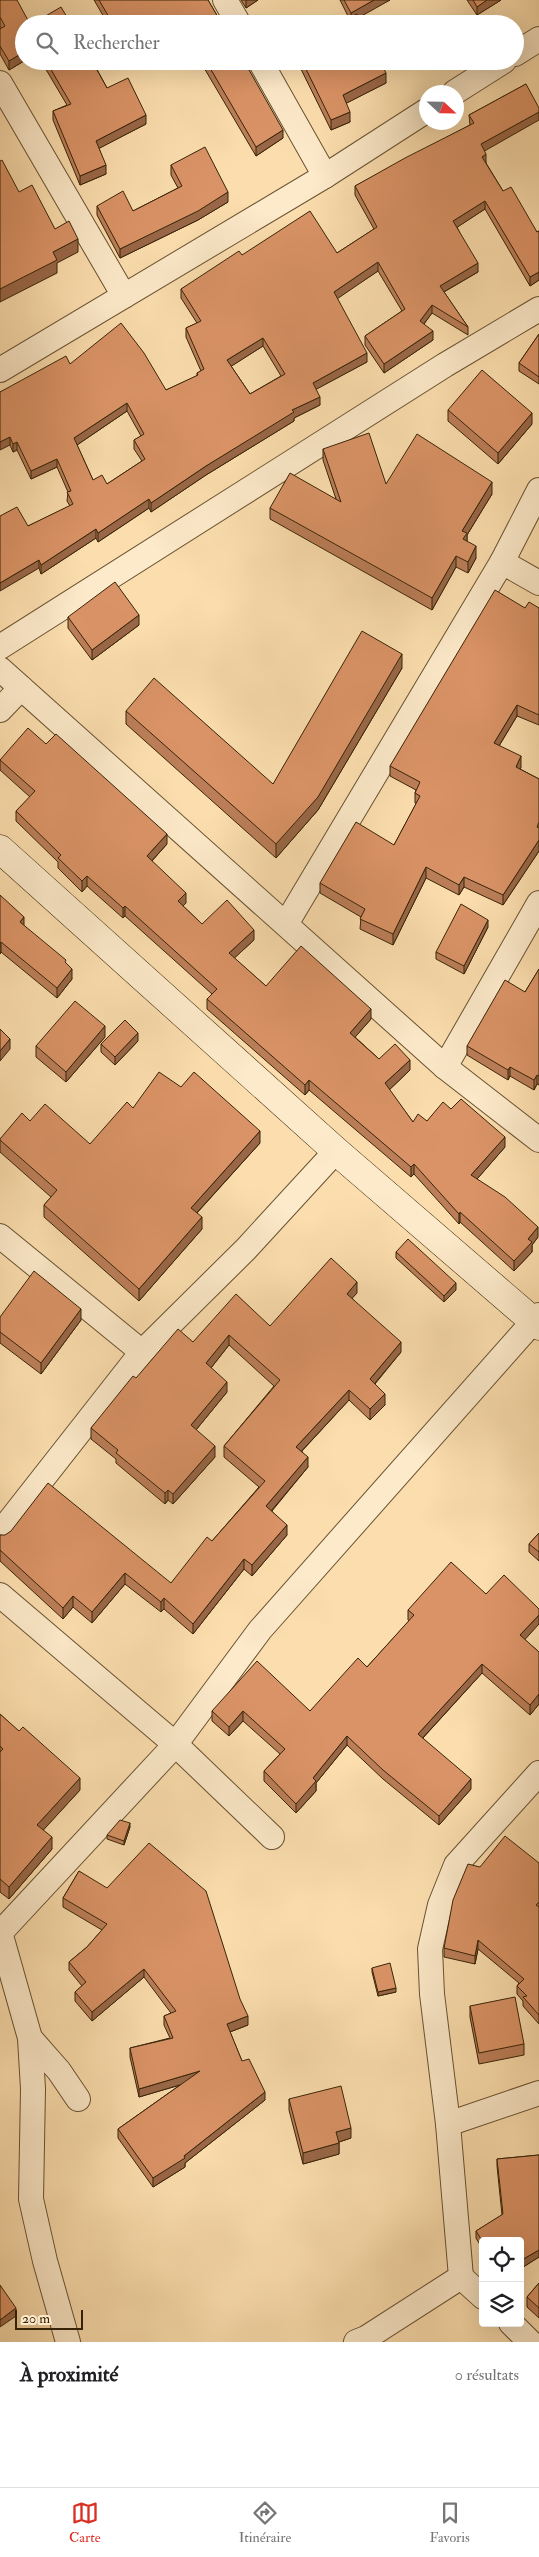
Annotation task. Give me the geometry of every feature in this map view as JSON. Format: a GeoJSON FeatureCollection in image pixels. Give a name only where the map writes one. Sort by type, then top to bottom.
{"type":"FeatureCollection","features":[{"type":"Feature","properties":{"kind":"street"},"geometry":{"type":"LineString","coordinates":[[225,0],[234,15]]}},
{"type":"Feature","properties":{"kind":"street"},"geometry":{"type":"LineString","coordinates":[[524,48],[539,38]]}},
{"type":"Feature","properties":{"kind":"street"},"geometry":{"type":"LineString","coordinates":[[265,70],[325,176]]}},
{"type":"Feature","properties":{"kind":"street"},"geometry":{"type":"LineString","coordinates":[[464,86],[490,70]]}},
{"type":"Feature","properties":{"kind":"street"},"geometry":{"type":"LineString","coordinates":[[0,83],[124,296]]}},
{"type":"Feature","properties":{"kind":"street"},"geometry":{"type":"LineString","coordinates":[[0,370],[325,176],[419,115]]}},
{"type":"Feature","properties":{"kind":"street"},"geometry":{"type":"LineString","coordinates":[[0,647],[420,381],[539,309]]}},
{"type":"Feature","properties":{"kind":"street"},"geometry":{"type":"LineString","coordinates":[[286,924],[502,562],[539,490]]}},
{"type":"Feature","properties":{"kind":"street"},"geometry":{"type":"LineString","coordinates":[[502,562],[539,584]]}},
{"type":"Feature","properties":{"kind":"street"},"geometry":{"type":"LineString","coordinates":[[0,669],[444,1067],[539,1140]]}},
{"type":"Feature","properties":{"kind":"street"},"geometry":{"type":"LineString","coordinates":[[0,710],[21,688]]}},
{"type":"Feature","properties":{"kind":"street"},"geometry":{"type":"LineString","coordinates":[[0,849],[336,1151],[537,1321],[260,1630],[175,1744],[0,1933],[6,1988],[30,2038],[59,2071],[78,2100]]}},
{"type":"Feature","properties":{"kind":"street"},"geometry":{"type":"LineString","coordinates":[[444,1067],[539,903]]}},
{"type":"Feature","properties":{"kind":"street"},"geometry":{"type":"LineString","coordinates":[[0,1533],[142,1352],[246,1249],[336,1151]]}},
{"type":"Feature","properties":{"kind":"street"},"geometry":{"type":"LineString","coordinates":[[0,1236],[142,1352]]}},
{"type":"Feature","properties":{"kind":"street"},"geometry":{"type":"LineString","coordinates":[[0,1595],[175,1744],[272,1836]]}},
{"type":"Feature","properties":{"kind":"street"},"geometry":{"type":"LineString","coordinates":[[479,2293],[461,2277],[448,2124],[432,1994],[430,1949],[440,1905],[456,1865],[539,1773]]}},
{"type":"Feature","properties":{"kind":"street"},"geometry":{"type":"LineString","coordinates":[[30,2038],[33,2088],[31,2199],[45,2261],[68,2342]]}},
{"type":"Feature","properties":{"kind":"street"},"geometry":{"type":"LineString","coordinates":[[448,2124],[539,2094]]}},
{"type":"Feature","properties":{"kind":"street"},"geometry":{"type":"LineString","coordinates":[[356,2342],[366,2338],[461,2277]]}},
{"type":"Feature","properties":{"kind":"street"},"geometry":{"type":"LineString","coordinates":[[515,2327],[530,2342]]}},
{"type":"Feature","properties":{"kind":"building"},"geometry":{"type":"Polygon","coordinates":[[[0,0],[17,0],[25,15],[15,15],[15,57],[9,61],[0,46],[0,29],[5,26],[0,17],[0,0]]]}},
{"type":"Feature","properties":{"kind":"building"},"geometry":{"type":"Polygon","coordinates":[[[99,0],[208,0],[217,15],[108,15],[99,0]]]}},
{"type":"Feature","properties":{"kind":"building"},"geometry":{"type":"Polygon","coordinates":[[[344,0],[374,0],[351,13],[344,0]]]}},
{"type":"Feature","properties":{"kind":"building"},"geometry":{"type":"Polygon","coordinates":[[[473,0],[487,0],[477,7],[473,0]]]}},
{"type":"Feature","properties":{"kind":"building"},"geometry":{"type":"Polygon","coordinates":[[[61,7],[66,15],[47,15],[61,7]]]}},
{"type":"Feature","properties":{"kind":"building"},"geometry":{"type":"Polygon","coordinates":[[[51,70],[97,70],[107,88],[128,78],[146,115],[96,141],[106,165],[80,176],[53,111],[71,104],[51,70]]]}},
{"type":"Feature","properties":{"kind":"building"},"geometry":{"type":"Polygon","coordinates":[[[211,70],[249,70],[283,130],[256,147],[211,70]]]}},
{"type":"Feature","properties":{"kind":"building"},"geometry":{"type":"Polygon","coordinates":[[[306,70],[384,70],[386,73],[343,95],[350,112],[331,120],[306,70]]]}},
{"type":"Feature","properties":{"kind":"building"},"geometry":{"type":"Polygon","coordinates":[[[526,84],[539,108],[539,112],[481,144],[486,154],[482,157],[503,191],[511,187],[537,232],[539,231],[539,272],[530,277],[485,201],[453,221],[478,263],[440,286],[468,327],[432,305],[420,321],[433,331],[384,364],[365,336],[405,309],[378,262],[334,292],[367,353],[313,383],[320,397],[292,410],[294,412],[206,466],[151,503],[149,499],[98,533],[96,529],[41,565],[39,560],[0,583],[0,516],[17,507],[28,526],[73,504],[67,492],[71,491],[57,459],[31,471],[17,442],[13,444],[10,437],[0,442],[0,392],[66,356],[70,364],[121,323],[144,353],[166,390],[198,375],[197,373],[204,369],[186,328],[201,321],[181,289],[239,251],[242,255],[310,211],[337,253],[377,227],[355,186],[405,158],[460,130],[464,130],[464,128],[474,123],[469,115],[526,84]],[[263,338],[227,360],[250,394],[285,374],[263,338]],[[127,403],[74,438],[93,480],[102,475],[107,484],[145,459],[134,440],[144,434],[127,403]]]}},
{"type":"Feature","properties":{"kind":"building"},"geometry":{"type":"Polygon","coordinates":[[[205,147],[228,192],[198,211],[120,249],[97,206],[123,191],[133,211],[182,186],[171,165],[205,147]]]}},
{"type":"Feature","properties":{"kind":"building"},"geometry":{"type":"Polygon","coordinates":[[[2,160],[19,192],[32,185],[55,229],[69,221],[78,239],[53,252],[57,260],[0,289],[0,161],[2,160]]]}},
{"type":"Feature","properties":{"kind":"building"},"geometry":{"type":"Polygon","coordinates":[[[539,334],[539,377],[519,363],[539,334]]]}},
{"type":"Feature","properties":{"kind":"building"},"geometry":{"type":"Polygon","coordinates":[[[482,370],[532,413],[498,453],[448,410],[482,370]]]}},
{"type":"Feature","properties":{"kind":"building"},"geometry":{"type":"Polygon","coordinates":[[[369,433],[386,484],[417,434],[492,482],[462,531],[467,533],[463,539],[476,546],[468,562],[456,556],[432,598],[270,508],[290,473],[341,502],[323,449],[369,433]]]}},
{"type":"Feature","properties":{"kind":"building"},"geometry":{"type":"Polygon","coordinates":[[[115,582],[139,615],[92,650],[68,617],[115,582]]]}},
{"type":"Feature","properties":{"kind":"building"},"geometry":{"type":"Polygon","coordinates":[[[495,590],[525,608],[529,602],[539,608],[539,715],[517,705],[494,743],[521,756],[516,767],[539,779],[539,822],[537,827],[539,828],[539,840],[503,895],[464,877],[459,885],[426,867],[393,934],[360,919],[365,909],[320,883],[356,822],[394,845],[420,796],[415,793],[420,782],[390,766],[495,590]]]}},
{"type":"Feature","properties":{"kind":"building"},"geometry":{"type":"Polygon","coordinates":[[[362,631],[402,654],[318,797],[276,844],[126,711],[154,678],[273,784],[362,631]]]}},
{"type":"Feature","properties":{"kind":"building"},"geometry":{"type":"Polygon","coordinates":[[[28,728],[46,744],[56,734],[167,834],[147,856],[186,893],[178,901],[202,924],[227,900],[254,930],[229,953],[266,986],[301,946],[371,1009],[350,1033],[379,1059],[395,1044],[410,1060],[385,1083],[413,1122],[418,1114],[427,1121],[443,1102],[451,1109],[461,1099],[505,1137],[471,1175],[505,1197],[538,1227],[528,1239],[532,1242],[514,1261],[460,1212],[459,1214],[414,1164],[411,1167],[309,1080],[305,1085],[207,999],[217,989],[125,906],[123,908],[87,876],[82,881],[58,858],[61,855],[16,811],[35,791],[0,760],[28,728]]]}},
{"type":"Feature","properties":{"kind":"building"},"geometry":{"type":"Polygon","coordinates":[[[0,895],[24,917],[20,922],[66,960],[65,962],[72,969],[57,988],[1,942],[0,944],[0,895]]]}},
{"type":"Feature","properties":{"kind":"building"},"geometry":{"type":"Polygon","coordinates":[[[461,904],[488,920],[464,966],[436,952],[461,904]]]}},
{"type":"Feature","properties":{"kind":"building"},"geometry":{"type":"Polygon","coordinates":[[[539,969],[539,1076],[537,1075],[534,1080],[510,1067],[508,1070],[467,1046],[505,980],[525,992],[539,969]]]}},
{"type":"Feature","properties":{"kind":"building"},"geometry":{"type":"Polygon","coordinates":[[[75,1001],[105,1026],[66,1072],[36,1046],[75,1001]]]}},
{"type":"Feature","properties":{"kind":"building"},"geometry":{"type":"Polygon","coordinates":[[[125,1020],[138,1033],[115,1057],[101,1044],[125,1020]]]}},
{"type":"Feature","properties":{"kind":"building"},"geometry":{"type":"Polygon","coordinates":[[[0,1029],[10,1039],[0,1051],[0,1029]]]}},
{"type":"Feature","properties":{"kind":"building"},"geometry":{"type":"Polygon","coordinates":[[[159,1072],[181,1087],[194,1072],[260,1131],[191,1208],[202,1217],[139,1289],[44,1205],[57,1190],[0,1139],[22,1113],[30,1121],[45,1104],[90,1144],[127,1102],[133,1108],[159,1072]]]}},
{"type":"Feature","properties":{"kind":"building"},"geometry":{"type":"Polygon","coordinates":[[[408,1239],[456,1283],[444,1296],[396,1252],[408,1239]]]}},
{"type":"Feature","properties":{"kind":"building"},"geometry":{"type":"Polygon","coordinates":[[[331,1258],[357,1282],[347,1294],[401,1342],[370,1379],[385,1394],[370,1409],[349,1390],[296,1447],[308,1457],[266,1506],[287,1525],[252,1565],[244,1559],[193,1624],[164,1598],[161,1602],[125,1573],[92,1612],[73,1596],[63,1608],[0,1550],[0,1535],[5,1535],[11,1531],[48,1483],[171,1583],[207,1537],[212,1541],[265,1481],[224,1446],[280,1380],[229,1335],[206,1363],[227,1382],[191,1425],[215,1446],[173,1494],[168,1490],[165,1493],[116,1453],[118,1450],[91,1428],[133,1376],[136,1378],[178,1329],[193,1342],[236,1294],[270,1326],[331,1258]]]}},
{"type":"Feature","properties":{"kind":"building"},"geometry":{"type":"Polygon","coordinates":[[[34,1271],[81,1309],[41,1363],[0,1332],[0,1317],[34,1271]]]}},
{"type":"Feature","properties":{"kind":"building"},"geometry":{"type":"Polygon","coordinates":[[[539,1533],[539,1552],[529,1544],[539,1533]]]}},
{"type":"Feature","properties":{"kind":"building"},"geometry":{"type":"Polygon","coordinates":[[[451,1562],[486,1594],[504,1575],[539,1609],[539,1615],[520,1635],[539,1652],[539,1694],[530,1705],[482,1664],[418,1734],[471,1779],[439,1816],[383,1770],[347,1736],[313,1778],[316,1781],[296,1804],[264,1771],[285,1749],[243,1711],[229,1727],[212,1711],[257,1661],[310,1711],[358,1658],[367,1667],[414,1615],[408,1610],[451,1562]]]}},
{"type":"Feature","properties":{"kind":"building"},"geometry":{"type":"Polygon","coordinates":[[[0,1714],[19,1731],[23,1727],[80,1778],[37,1825],[52,1837],[9,1887],[0,1879],[0,1752],[3,1749],[0,1746],[0,1714]]]}},
{"type":"Feature","properties":{"kind":"building"},"geometry":{"type":"Polygon","coordinates":[[[120,1820],[130,1823],[124,1841],[107,1835],[120,1820]]]}},
{"type":"Feature","properties":{"kind":"building"},"geometry":{"type":"Polygon","coordinates":[[[505,1836],[539,1863],[539,1902],[536,1905],[539,1907],[539,2015],[523,1997],[527,1996],[517,1986],[524,1979],[478,1940],[475,1956],[444,1948],[453,1900],[468,1864],[480,1867],[505,1836]]]}},
{"type":"Feature","properties":{"kind":"building"},"geometry":{"type":"Polygon","coordinates":[[[149,1843],[206,1891],[240,1999],[248,2016],[227,2024],[242,2061],[249,2059],[265,2092],[184,2156],[185,2158],[153,2178],[118,2129],[200,2071],[139,2089],[130,2048],[173,2038],[164,2016],[176,2011],[144,1969],[92,2012],[75,1992],[86,1982],[69,1962],[87,1947],[107,1924],[63,1898],[79,1871],[107,1888],[149,1843]]]}},
{"type":"Feature","properties":{"kind":"building"},"geometry":{"type":"Polygon","coordinates":[[[390,1963],[396,1988],[378,1992],[372,1968],[390,1963]]]}},
{"type":"Feature","properties":{"kind":"building"},"geometry":{"type":"Polygon","coordinates":[[[515,1997],[524,2044],[479,2053],[470,2006],[515,1997]]]}},
{"type":"Feature","properties":{"kind":"building"},"geometry":{"type":"Polygon","coordinates":[[[341,2086],[351,2128],[336,2132],[339,2143],[303,2153],[289,2099],[341,2086]]]}},
{"type":"Feature","properties":{"kind":"building"},"geometry":{"type":"Polygon","coordinates":[[[539,2155],[539,2250],[524,2259],[524,2237],[480,2237],[476,2231],[503,2214],[497,2159],[539,2155]]]}},
{"type":"Feature","properties":{"kind":"building"},"geometry":{"type":"Polygon","coordinates":[[[539,2283],[539,2308],[527,2297],[539,2283]]]}},
{"type":"Feature","properties":{"kind":"building"},"geometry":{"type":"Polygon","coordinates":[[[0,2285],[16,2308],[0,2320],[0,2285]]]}}]}
